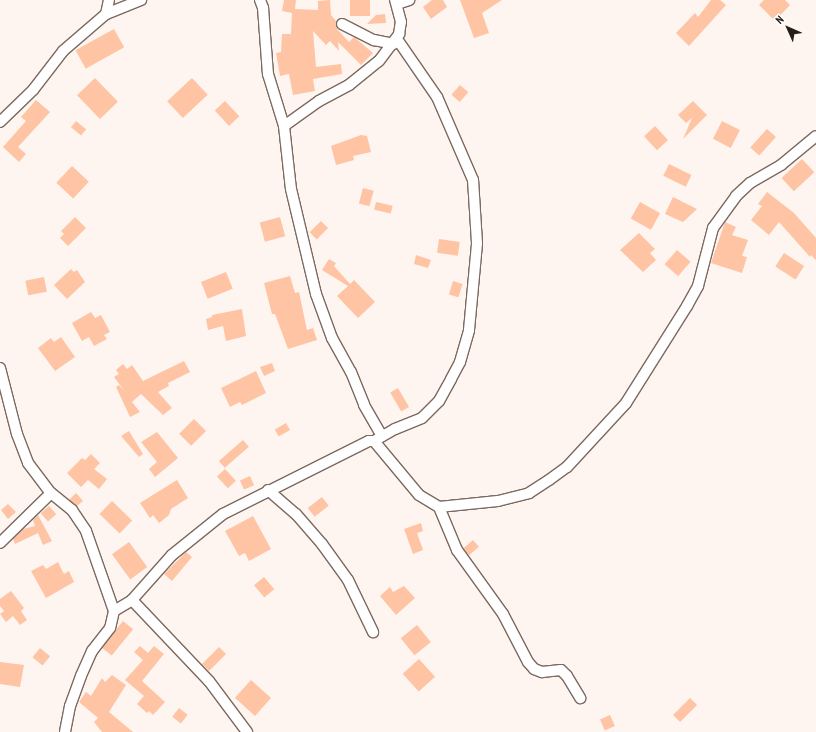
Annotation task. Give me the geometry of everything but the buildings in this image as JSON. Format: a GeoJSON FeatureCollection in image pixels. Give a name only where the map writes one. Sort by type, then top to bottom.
{"type":"FeatureCollection","features":[{"type":"Feature","properties":{"kind":"street"},"geometry":{"type":"LineString","coordinates":[[106,14],[109,0]]}},
{"type":"Feature","properties":{"kind":"street"},"geometry":{"type":"LineString","coordinates":[[0,122],[32,90],[67,46],[106,14],[141,0]]}},
{"type":"Feature","properties":{"kind":"street"},"geometry":{"type":"LineString","coordinates":[[260,0],[263,8],[268,74],[284,126],[291,189],[316,294],[332,338],[351,372],[378,439],[419,495],[439,507],[457,550],[503,614],[528,662],[534,669],[542,672],[560,670],[567,676],[580,698]]}},
{"type":"Feature","properties":{"kind":"street"},"geometry":{"type":"LineString","coordinates":[[284,126],[319,101],[365,74],[395,41],[401,22],[396,2],[409,0]]}},
{"type":"Feature","properties":{"kind":"street"},"geometry":{"type":"LineString","coordinates":[[342,24],[374,40],[395,41]]}},
{"type":"Feature","properties":{"kind":"street"},"geometry":{"type":"LineString","coordinates":[[114,611],[132,600],[172,555],[204,529],[242,502],[342,452],[367,441],[378,439],[422,418],[439,401],[460,362],[469,330],[477,243],[473,180],[436,97],[395,41]]}},
{"type":"Feature","properties":{"kind":"street"},"geometry":{"type":"LineString","coordinates":[[439,507],[498,501],[529,493],[567,467],[626,403],[687,306],[698,286],[708,241],[725,210],[750,183],[781,165],[816,136]]}},
{"type":"Feature","properties":{"kind":"street"},"geometry":{"type":"LineString","coordinates":[[0,368],[17,434],[28,463],[51,492],[72,510],[86,531],[114,611],[110,628],[92,651],[78,684],[70,706],[65,732]]}},
{"type":"Feature","properties":{"kind":"street"},"geometry":{"type":"LineString","coordinates":[[268,490],[296,514],[322,544],[348,580],[373,632]]}},
{"type":"Feature","properties":{"kind":"street"},"geometry":{"type":"LineString","coordinates":[[0,543],[51,492]]}},
{"type":"Feature","properties":{"kind":"street"},"geometry":{"type":"LineString","coordinates":[[132,600],[209,681],[247,732]]}}]}
